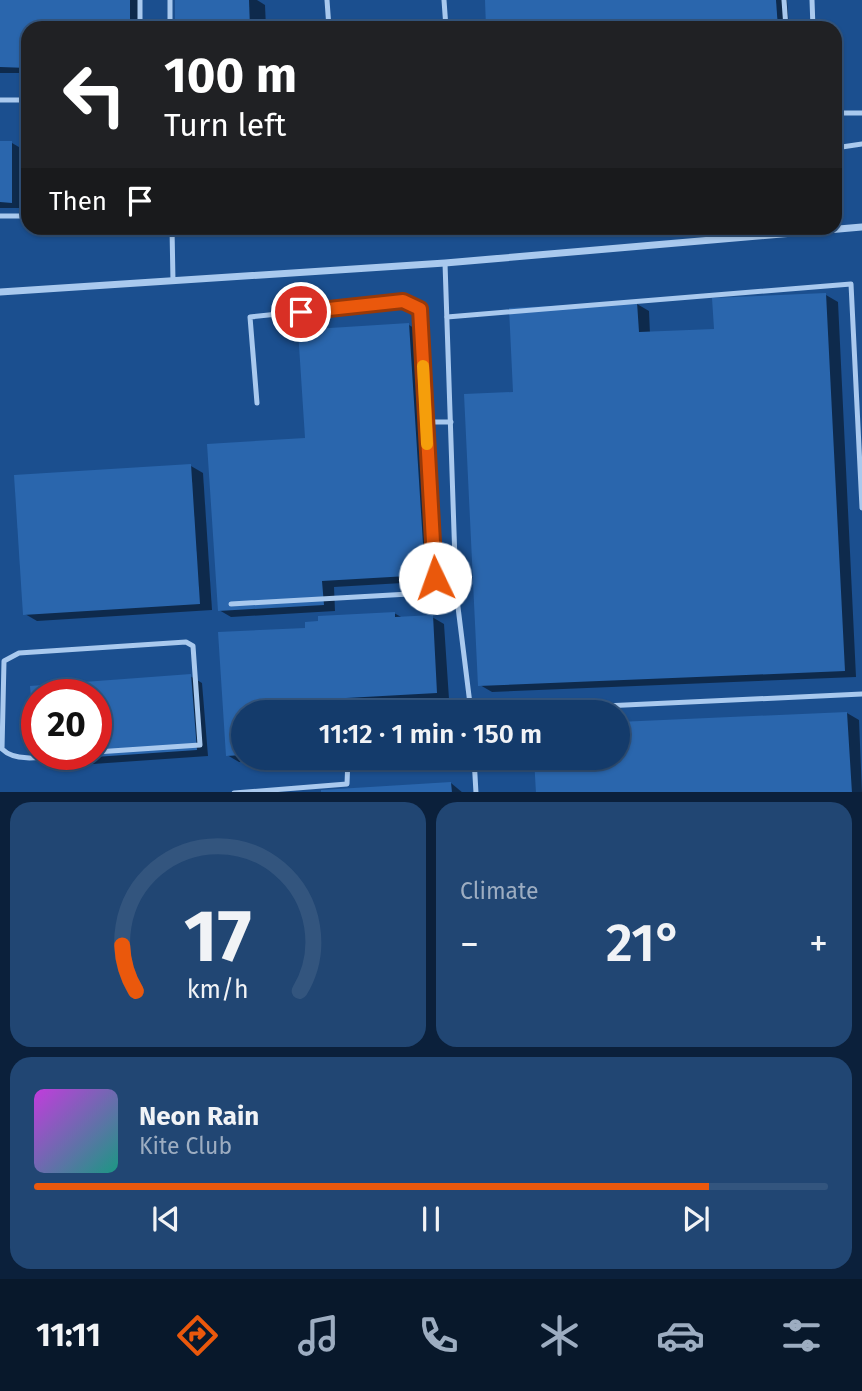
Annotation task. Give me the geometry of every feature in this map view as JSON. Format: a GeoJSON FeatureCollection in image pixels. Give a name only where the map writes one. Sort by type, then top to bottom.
{"type":"FeatureCollection","features":[{"type":"Feature","properties":{"kind":"street"},"geometry":{"type":"LineString","coordinates":[[842,229],[862,227]]}},
{"type":"Feature","properties":{"kind":"street"},"geometry":{"type":"LineString","coordinates":[[0,292],[446,263],[770,235]]}},
{"type":"Feature","properties":{"kind":"lane"},"geometry":{"type":"LineString","coordinates":[[139,21],[140,0]]}},
{"type":"Feature","properties":{"kind":"lane"},"geometry":{"type":"LineString","coordinates":[[170,0],[170,21]]}},
{"type":"Feature","properties":{"kind":"lane"},"geometry":{"type":"LineString","coordinates":[[327,0],[328,21]]}},
{"type":"Feature","properties":{"kind":"lane"},"geometry":{"type":"LineString","coordinates":[[444,0],[446,21]]}},
{"type":"Feature","properties":{"kind":"lane"},"geometry":{"type":"LineString","coordinates":[[784,0],[786,21]]}},
{"type":"Feature","properties":{"kind":"lane"},"geometry":{"type":"LineString","coordinates":[[812,0],[813,21]]}},
{"type":"Feature","properties":{"kind":"lane"},"geometry":{"type":"LineString","coordinates":[[0,100],[21,100]]}},
{"type":"Feature","properties":{"kind":"lane"},"geometry":{"type":"LineString","coordinates":[[842,113],[862,113]]}},
{"type":"Feature","properties":{"kind":"lane"},"geometry":{"type":"LineString","coordinates":[[842,147],[862,144]]}},
{"type":"Feature","properties":{"kind":"lane"},"geometry":{"type":"LineString","coordinates":[[0,216],[21,216]]}},
{"type":"Feature","properties":{"kind":"lane"},"geometry":{"type":"LineString","coordinates":[[172,235],[173,281]]}},
{"type":"Feature","properties":{"kind":"lane"},"geometry":{"type":"LineString","coordinates":[[446,263],[456,590],[470,700]]}},
{"type":"Feature","properties":{"kind":"lane"},"geometry":{"type":"LineString","coordinates":[[447,317],[851,284],[860,424],[862,509]]}},
{"type":"Feature","properties":{"kind":"lane"},"geometry":{"type":"LineString","coordinates":[[232,604],[427,593],[435,578],[420,309],[403,301],[250,317],[257,403]]}},
{"type":"Feature","properties":{"kind":"lane"},"geometry":{"type":"LineString","coordinates":[[854,338],[862,337]]}},
{"type":"Feature","properties":{"kind":"lane"},"geometry":{"type":"LineString","coordinates":[[426,422],[451,422]]}},
{"type":"Feature","properties":{"kind":"lane"},"geometry":{"type":"LineString","coordinates":[[21,758],[9,755],[2,749],[2,661],[19,653],[186,642],[193,646],[200,745],[112,751]]}},
{"type":"Feature","properties":{"kind":"lane"},"geometry":{"type":"LineString","coordinates":[[630,705],[862,694]]}},
{"type":"Feature","properties":{"kind":"lane"},"geometry":{"type":"LineString","coordinates":[[245,792],[348,783],[348,770]]}},
{"type":"Feature","properties":{"kind":"lane"},"geometry":{"type":"LineString","coordinates":[[475,770],[477,792]]}},
{"type":"Feature","properties":{"kind":"building"},"geometry":{"type":"Polygon","coordinates":[[[0,0],[130,0],[130,21],[21,21],[21,68],[0,67],[0,0]]]}},
{"type":"Feature","properties":{"kind":"building"},"geometry":{"type":"Polygon","coordinates":[[[175,0],[249,0],[250,21],[175,21],[175,0]]]}},
{"type":"Feature","properties":{"kind":"building"},"geometry":{"type":"Polygon","coordinates":[[[485,0],[776,0],[778,21],[486,21],[485,0]]]}},
{"type":"Feature","properties":{"kind":"building"},"geometry":{"type":"Polygon","coordinates":[[[0,141],[12,141],[12,203],[0,202],[0,141]]]}},
{"type":"Feature","properties":{"kind":"building"},"geometry":{"type":"Polygon","coordinates":[[[826,293],[845,671],[478,686],[464,394],[513,392],[509,308],[637,302],[639,332],[714,329],[712,298],[826,293]]]}},
{"type":"Feature","properties":{"kind":"building"},"geometry":{"type":"Polygon","coordinates":[[[409,323],[425,575],[322,581],[324,605],[218,611],[207,444],[305,438],[298,330],[409,323]]]}},
{"type":"Feature","properties":{"kind":"building"},"geometry":{"type":"Polygon","coordinates":[[[191,464],[200,604],[23,615],[14,475],[191,464]]]}},
{"type":"Feature","properties":{"kind":"building"},"geometry":{"type":"Polygon","coordinates":[[[395,612],[395,617],[433,615],[437,693],[310,700],[231,700],[231,756],[226,756],[218,632],[305,628],[305,622],[318,621],[318,616],[395,612]]]}},
{"type":"Feature","properties":{"kind":"building"},"geometry":{"type":"Polygon","coordinates":[[[191,674],[197,750],[112,756],[112,680],[191,674]]]}},
{"type":"Feature","properties":{"kind":"building"},"geometry":{"type":"Polygon","coordinates":[[[847,712],[852,792],[536,792],[535,770],[630,770],[630,721],[847,712]]]}},
{"type":"Feature","properties":{"kind":"building"},"geometry":{"type":"Polygon","coordinates":[[[451,782],[452,792],[321,792],[451,782]]]}},
{"type":"Feature","properties":{"kind":"slow traffic"},"geometry":{"type":"LineString","coordinates":[[423,366],[427,444]]}},
{"type":"Feature","properties":{"kind":"route"},"geometry":{"type":"LineString","coordinates":[[301,312],[403,301],[420,309],[435,578]]}}]}
